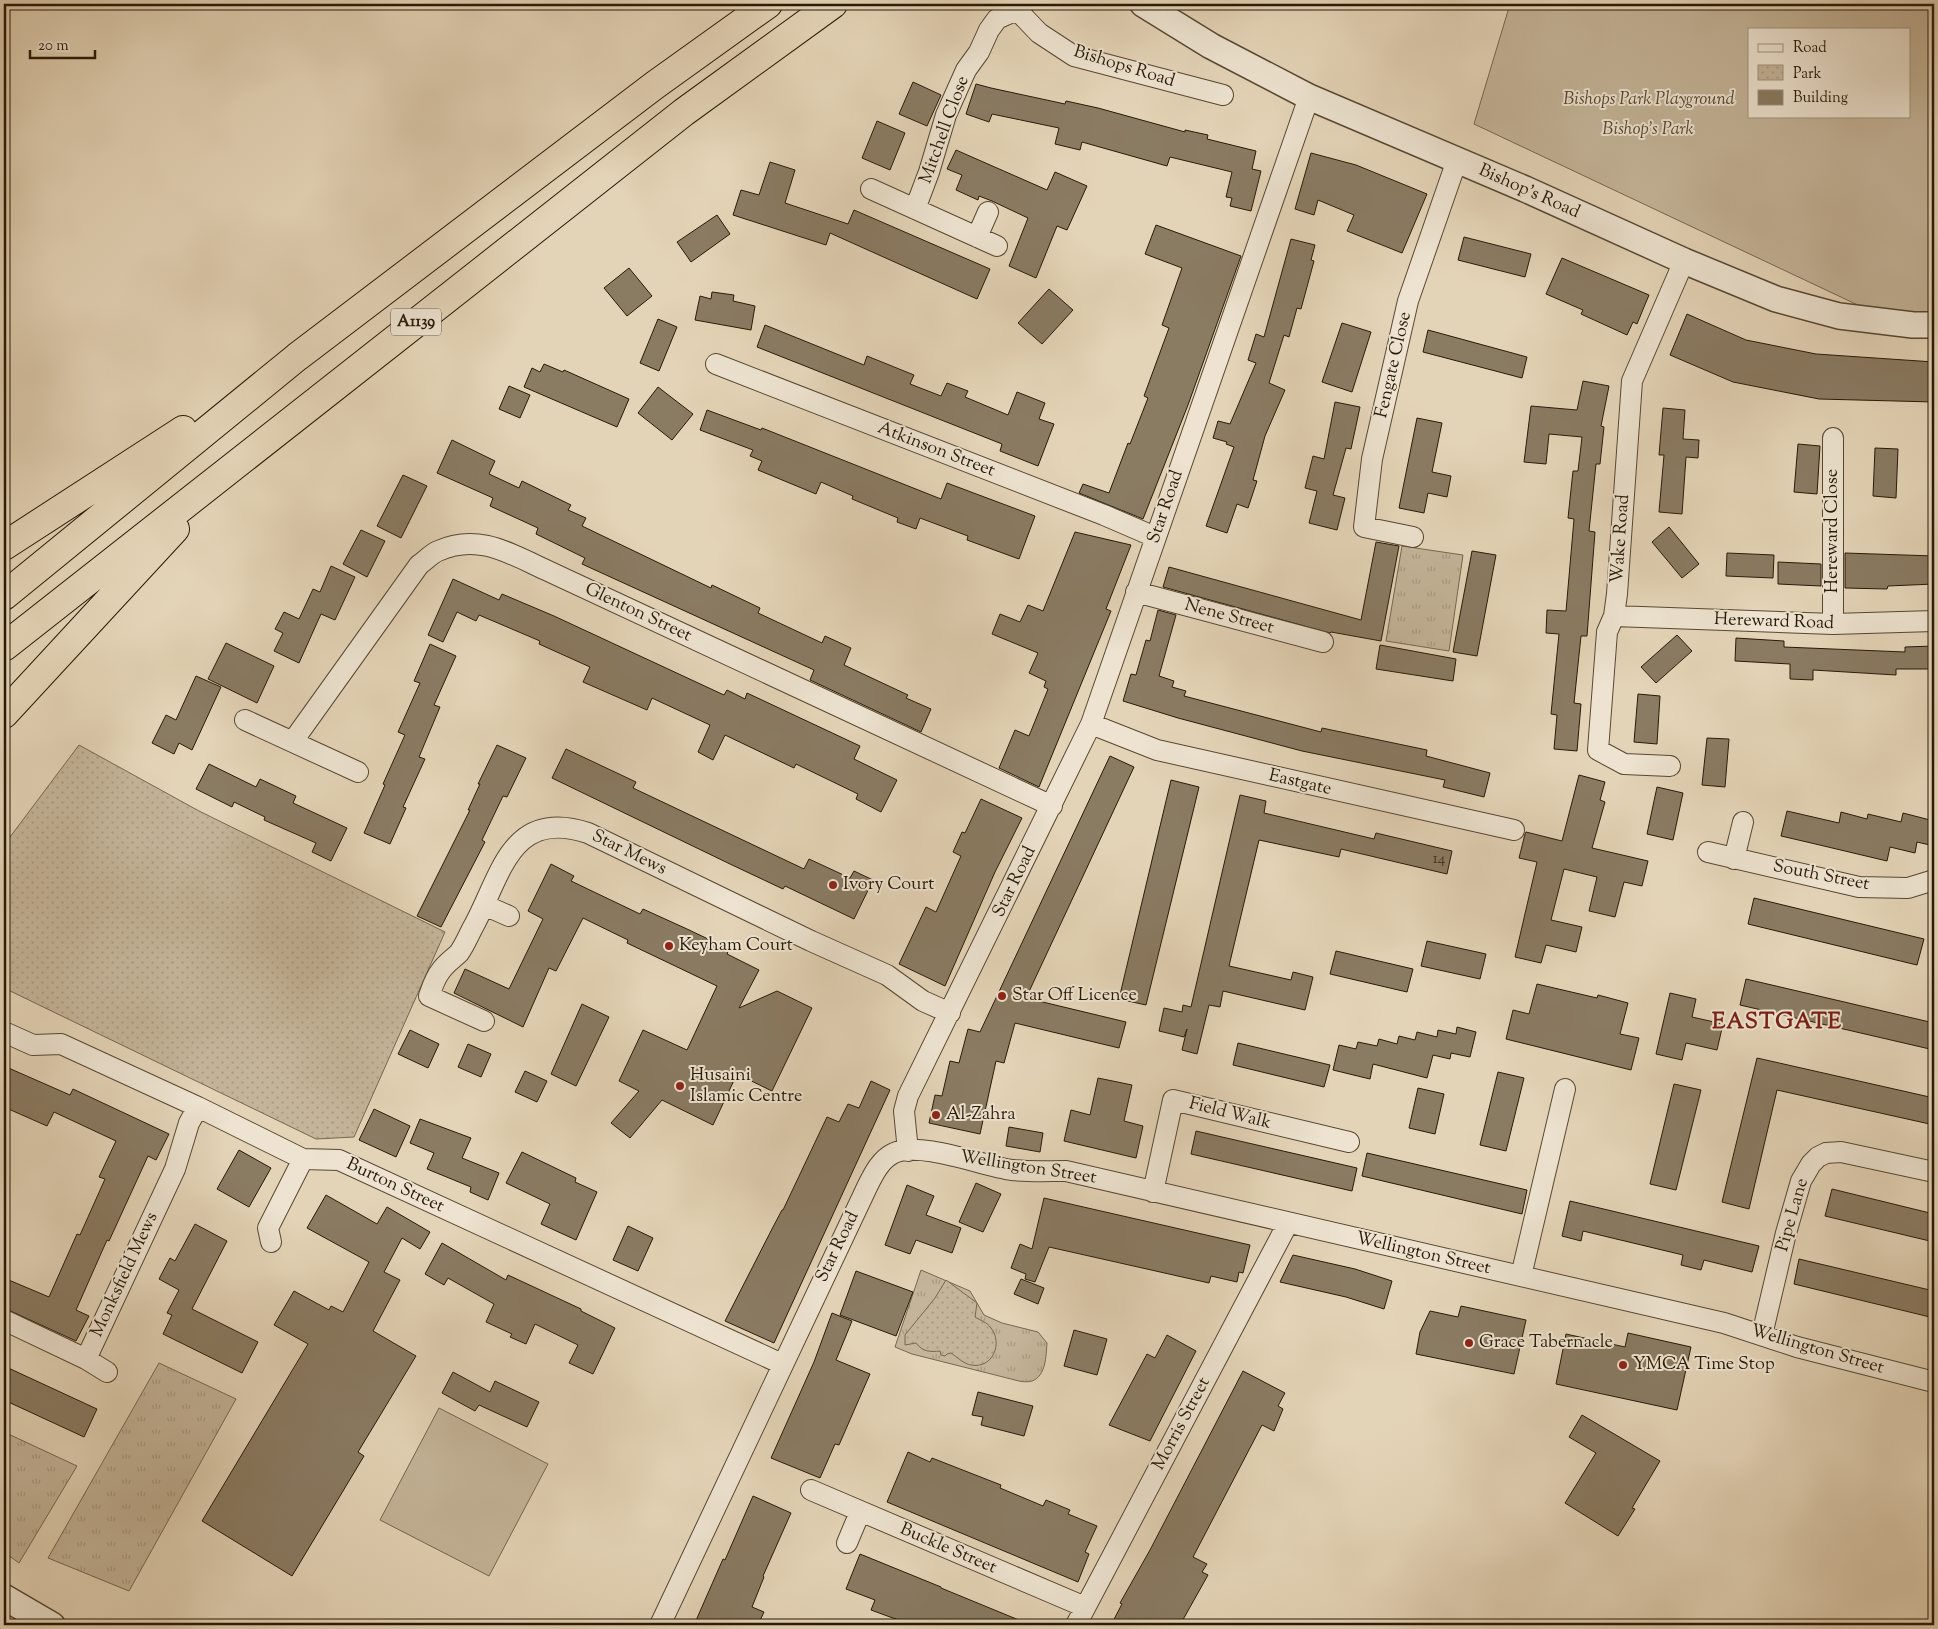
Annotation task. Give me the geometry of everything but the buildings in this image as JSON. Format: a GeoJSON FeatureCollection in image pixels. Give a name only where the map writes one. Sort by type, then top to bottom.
{"type":"FeatureCollection","features":[{"type":"Feature","properties":{"kind":"highway","name":"A1139"},"geometry":{"type":"LineString","coordinates":[[4,596],[297,356],[655,85],[768,4]]}},
{"type":"Feature","properties":{"kind":"highway","name":"A1139"},"geometry":{"type":"LineString","coordinates":[[4,647],[684,112],[833,4]]}},
{"type":"Feature","properties":{"kind":"highway","name":"A1139"},"geometry":{"type":"LineString","coordinates":[[4,546],[297,356]]}},
{"type":"Feature","properties":{"kind":"highway","name":"A1139"},"geometry":{"type":"LineString","coordinates":[[4,714],[235,464]]}},
{"type":"Feature","properties":{"kind":"street","name":"Bishop's Road"},"geometry":{"type":"LineString","coordinates":[[1143,4],[1211,46],[1309,98],[1457,160],[1684,261],[1776,299],[1838,316],[1913,325],[1934,325]]}},
{"type":"Feature","properties":{"kind":"street","name":"Bishops Road"},"geometry":{"type":"LineString","coordinates":[[1020,7],[1040,33],[1074,56],[1223,95]]}},
{"type":"Feature","properties":{"kind":"street","name":"Mitchell Close"},"geometry":{"type":"LineString","coordinates":[[914,209],[930,172],[946,115],[966,70],[979,52],[989,30],[997,20],[1020,7]]}},
{"type":"Feature","properties":{"kind":"street","name":"Star Road"},"geometry":{"type":"LineString","coordinates":[[660,1625],[875,1170],[885,1159],[896,1152],[908,1151],[904,1111],[908,1096],[1091,724],[1309,98]]}},
{"type":"Feature","properties":{"kind":"street","name":"Fengate Close"},"geometry":{"type":"LineString","coordinates":[[1413,537],[1364,527],[1372,459],[1408,301],[1457,160]]}},
{"type":"Feature","properties":{"kind":"street"},"geometry":{"type":"LineString","coordinates":[[871,189],[997,246]]}},
{"type":"Feature","properties":{"kind":"street"},"geometry":{"type":"LineString","coordinates":[[977,236],[988,212]]}},
{"type":"Feature","properties":{"kind":"street","name":"Wake Road"},"geometry":{"type":"LineString","coordinates":[[1670,766],[1624,764],[1598,750],[1607,632],[1614,616],[1632,381],[1684,261]]}},
{"type":"Feature","properties":{"kind":"street","name":"Atkinson Street"},"geometry":{"type":"LineString","coordinates":[[716,364],[1104,515],[1155,537]]}},
{"type":"Feature","properties":{"kind":"street","name":"Hereward Close"},"geometry":{"type":"LineString","coordinates":[[1833,438],[1833,624]]}},
{"type":"Feature","properties":{"kind":"street","name":"Glenton Street"},"geometry":{"type":"LineString","coordinates":[[293,741],[419,565],[437,551],[470,542],[500,549],[1052,806]]}},
{"type":"Feature","properties":{"kind":"street","name":"Nene Street"},"geometry":{"type":"LineString","coordinates":[[1136,592],[1323,642]]}},
{"type":"Feature","properties":{"kind":"street","name":"Hereward Road"},"geometry":{"type":"LineString","coordinates":[[1614,616],[1833,624],[1934,621]]}},
{"type":"Feature","properties":{"kind":"street"},"geometry":{"type":"LineString","coordinates":[[245,720],[358,772]]}},
{"type":"Feature","properties":{"kind":"street","name":"Eastgate"},"geometry":{"type":"LineString","coordinates":[[1091,724],[1157,750],[1514,830]]}},
{"type":"Feature","properties":{"kind":"street"},"geometry":{"type":"LineString","coordinates":[[1734,858],[1743,822]]}},
{"type":"Feature","properties":{"kind":"street","name":"Star Mews"},"geometry":{"type":"LineString","coordinates":[[484,1021],[429,996],[440,971],[460,952],[506,858],[518,845],[534,833],[550,827],[572,827],[588,832],[887,976],[923,1001],[950,1013]]}},
{"type":"Feature","properties":{"kind":"street","name":"South Street"},"geometry":{"type":"LineString","coordinates":[[1708,852],[1859,887],[1908,888],[1934,880]]}},
{"type":"Feature","properties":{"kind":"street"},"geometry":{"type":"LineString","coordinates":[[484,905],[509,916]]}},
{"type":"Feature","properties":{"kind":"street","name":"Burton Street"},"geometry":{"type":"LineString","coordinates":[[4,1032],[33,1045],[61,1044],[198,1107],[303,1159],[339,1160],[782,1364]]}},
{"type":"Feature","properties":{"kind":"street"},"geometry":{"type":"LineString","coordinates":[[1521,1276],[1565,1089]]}},
{"type":"Feature","properties":{"kind":"street","name":"Field Walk"},"geometry":{"type":"LineString","coordinates":[[1153,1192],[1173,1100],[1349,1142]]}},
{"type":"Feature","properties":{"kind":"street","name":"Monksfield Mews"},"geometry":{"type":"LineString","coordinates":[[4,1320],[86,1359],[175,1169],[189,1123],[198,1107]]}},
{"type":"Feature","properties":{"kind":"street","name":"Wellington Street"},"geometry":{"type":"LineString","coordinates":[[908,1151],[920,1150],[938,1153],[1012,1170],[1066,1171],[1724,1323],[1797,1347],[1934,1382]]}},
{"type":"Feature","properties":{"kind":"street","name":"Pipe Lane"},"geometry":{"type":"LineString","coordinates":[[1762,1335],[1798,1190],[1805,1172],[1811,1164],[1826,1153],[1841,1152],[1934,1172]]}},
{"type":"Feature","properties":{"kind":"street"},"geometry":{"type":"LineString","coordinates":[[271,1242],[268,1228],[303,1159]]}},
{"type":"Feature","properties":{"kind":"street","name":"Morris Street"},"geometry":{"type":"LineString","coordinates":[[1076,1625],[1288,1223]]}},
{"type":"Feature","properties":{"kind":"street"},"geometry":{"type":"LineString","coordinates":[[86,1359],[108,1372]]}},
{"type":"Feature","properties":{"kind":"street","name":"Buckle Street"},"geometry":{"type":"LineString","coordinates":[[811,1490],[1085,1607]]}},
{"type":"Feature","properties":{"kind":"street"},"geometry":{"type":"LineString","coordinates":[[847,1543],[860,1512]]}},
{"type":"Feature","properties":{"kind":"street"},"geometry":{"type":"LineString","coordinates":[[4,1597],[52,1625]]}},
{"type":"Feature","properties":{"kind":"green space","name":"Bishop's Park"},"geometry":{"type":"Polygon","coordinates":[[[1510,4],[1934,4],[1934,322],[1896,323],[1474,124],[1510,4]]]}},
{"type":"Feature","properties":{"kind":"green space"},"geometry":{"type":"Polygon","coordinates":[[[1402,546],[1463,555],[1449,651],[1386,641],[1402,546]]]}},
{"type":"Feature","properties":{"kind":"green space"},"geometry":{"type":"Polygon","coordinates":[[[79,745],[199,811],[445,932],[354,1137],[316,1139],[4,988],[4,845],[79,745]]]}},
{"type":"Feature","properties":{"kind":"green space"},"geometry":{"type":"Polygon","coordinates":[[[921,1270],[970,1291],[984,1315],[1002,1323],[1038,1332],[1047,1343],[1043,1370],[1040,1375],[1032,1381],[1021,1381],[912,1354],[895,1347],[921,1270]]]}},
{"type":"Feature","properties":{"kind":"green space"},"geometry":{"type":"Polygon","coordinates":[[[946,1280],[977,1303],[975,1317],[988,1324],[994,1334],[996,1347],[994,1354],[985,1363],[971,1365],[963,1362],[951,1353],[945,1356],[941,1355],[940,1351],[924,1350],[916,1343],[905,1345],[905,1335],[935,1298],[946,1280]]]}},
{"type":"Feature","properties":{"kind":"green space"},"geometry":{"type":"Polygon","coordinates":[[[159,1363],[236,1399],[129,1591],[48,1558],[159,1363]]]}},
{"type":"Feature","properties":{"kind":"green space"},"geometry":{"type":"Polygon","coordinates":[[[439,1408],[548,1464],[489,1576],[380,1520],[439,1408]]]}},
{"type":"Feature","properties":{"kind":"green space"},"geometry":{"type":"Polygon","coordinates":[[[4,1432],[77,1466],[19,1563],[4,1552],[4,1432]]]}},
{"type":"Feature","properties":{"kind":"place","name":"Ivory Court"},"geometry":{"type":"Point","coordinates":[833,885]}},
{"type":"Feature","properties":{"kind":"place","name":"Keyham Court"},"geometry":{"type":"Point","coordinates":[669,946]}},
{"type":"Feature","properties":{"kind":"place","name":"Star Off Licence"},"geometry":{"type":"Point","coordinates":[1002,996]}},
{"type":"Feature","properties":{"kind":"place","name":"Husaini Islamic Centre"},"geometry":{"type":"Point","coordinates":[680,1086]}},
{"type":"Feature","properties":{"kind":"place","name":"Al-Zahra"},"geometry":{"type":"Point","coordinates":[936,1115]}},
{"type":"Feature","properties":{"kind":"place","name":"Grace Tabernacle"},"geometry":{"type":"Point","coordinates":[1469,1343]}},
{"type":"Feature","properties":{"kind":"place","name":"YMCA Time Stop"},"geometry":{"type":"Point","coordinates":[1623,1365]}},
{"type":"Feature","properties":{"kind":"district","name":"EASTGATE"},"geometry":{"type":"Point","coordinates":[1777,1023]}},
{"type":"Feature","properties":{"kind":"park label","name":"Bishops Park Playground"},"geometry":{"type":"Point","coordinates":[1649,100]}}]}
